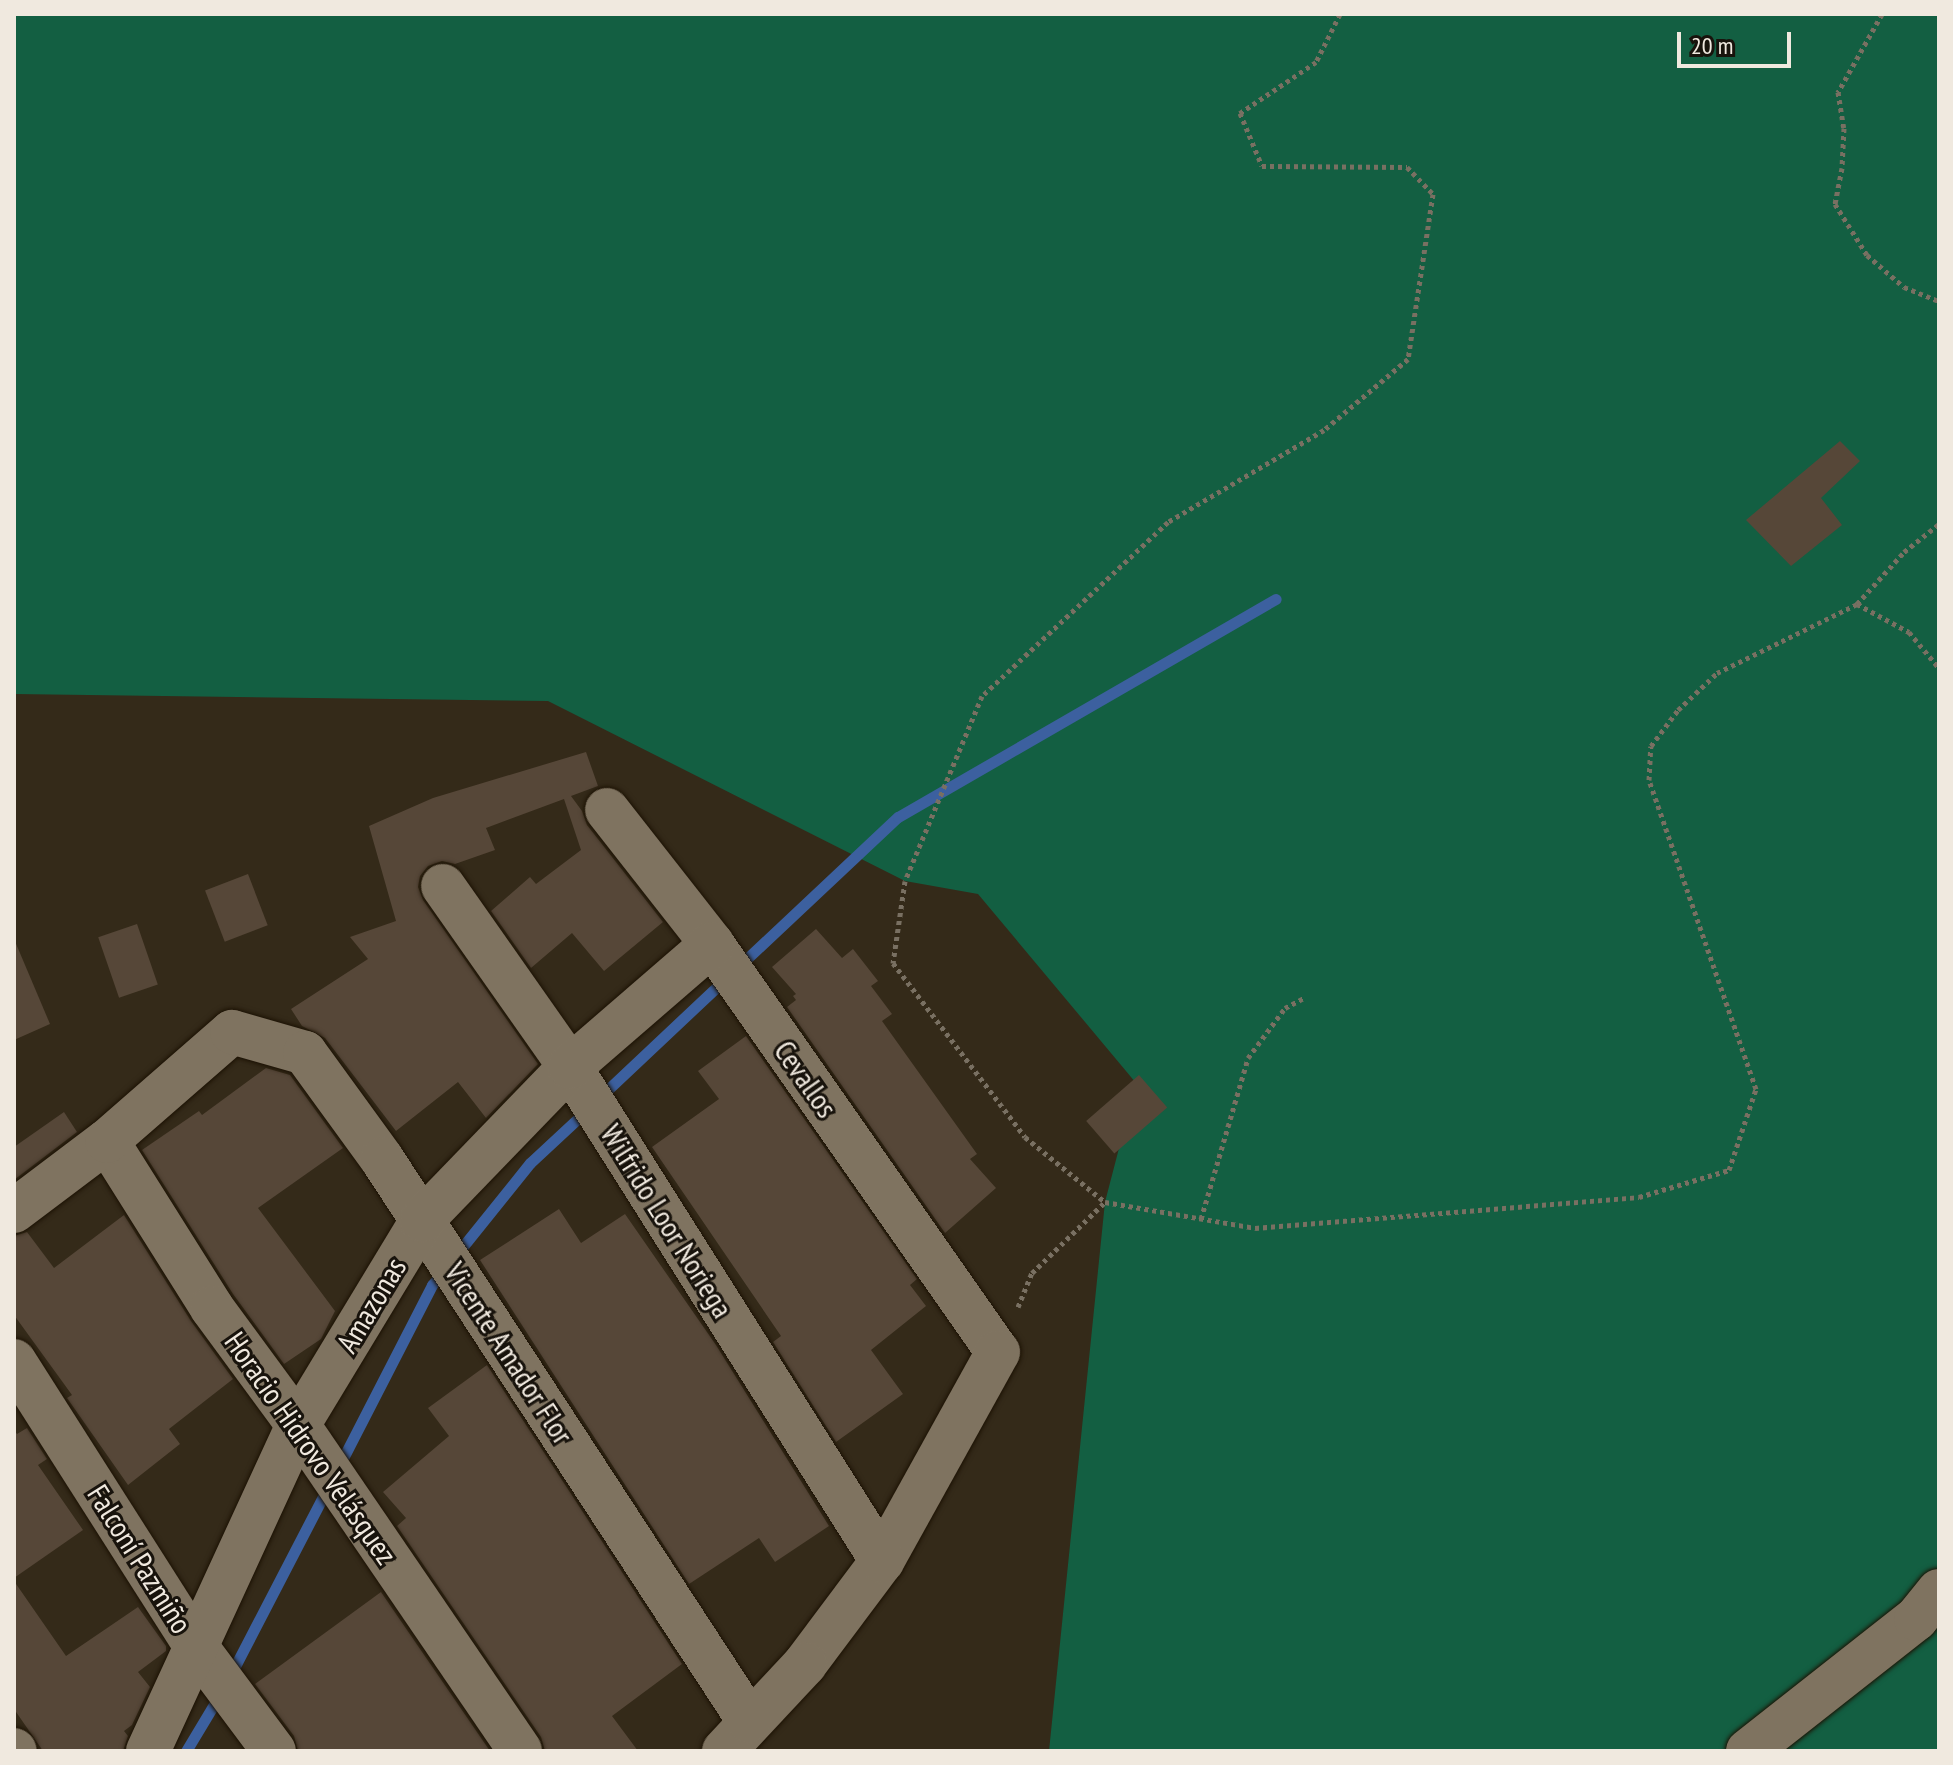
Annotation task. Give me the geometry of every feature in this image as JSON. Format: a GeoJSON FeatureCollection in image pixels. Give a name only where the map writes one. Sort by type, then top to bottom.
{"type":"FeatureCollection","features":[{"type":"Feature","properties":{"kind":"street","name":"Cevallos"},"geometry":{"type":"LineString","coordinates":[[607,810],[712,944],[998,1352]]}},
{"type":"Feature","properties":{"kind":"street","name":"Wilfrido Loor Noriega"},"geometry":{"type":"LineString","coordinates":[[443,886],[570,1067],[882,1561]]}},
{"type":"Feature","properties":{"kind":"street","name":"Amazonas"},"geometry":{"type":"LineString","coordinates":[[148,1751],[200,1650],[298,1425],[422,1220],[570,1067],[712,944]]}},
{"type":"Feature","properties":{"kind":"street","name":"Vicente Amador Flor"},"geometry":{"type":"LineString","coordinates":[[107,1141],[232,1032],[305,1053],[422,1220],[737,1736]]}},
{"type":"Feature","properties":{"kind":"street"},"geometry":{"type":"LineString","coordinates":[[14,1211],[107,1141]]}},
{"type":"Feature","properties":{"kind":"street","name":"Horacio Hidrovo Velásquez"},"geometry":{"type":"LineString","coordinates":[[107,1141],[212,1308],[298,1425],[520,1751]]}},
{"type":"Feature","properties":{"kind":"street"},"geometry":{"type":"LineString","coordinates":[[737,1736],[805,1664],[882,1561],[998,1352]]}},
{"type":"Feature","properties":{"kind":"street","name":"Falconí Pazmiño"},"geometry":{"type":"LineString","coordinates":[[14,1361],[200,1650],[274,1751]]}},
{"type":"Feature","properties":{"kind":"street"},"geometry":{"type":"LineString","coordinates":[[1760,1740],[1916,1619],[1939,1591]]}},
{"type":"Feature","properties":{"kind":"path"},"geometry":{"type":"LineString","coordinates":[[1340,14],[1316,62],[1240,113],[1262,166],[1407,167],[1433,194],[1408,359],[1324,430],[1168,522],[982,696],[905,881],[893,963],[1025,1137],[1105,1202],[1255,1228],[1639,1197],[1729,1170],[1756,1089],[1649,780],[1651,746],[1678,710],[1717,673],[1857,604],[1904,552],[1939,524]]}},
{"type":"Feature","properties":{"kind":"path"},"geometry":{"type":"LineString","coordinates":[[1882,14],[1838,92],[1844,128],[1842,168],[1835,204],[1867,255],[1904,287],[1939,301]]}},
{"type":"Feature","properties":{"kind":"path"},"geometry":{"type":"LineString","coordinates":[[1857,604],[1909,632],[1939,668]]}},
{"type":"Feature","properties":{"kind":"path"},"geometry":{"type":"LineString","coordinates":[[1201,1219],[1248,1058],[1285,1008],[1304,998]]}},
{"type":"Feature","properties":{"kind":"path"},"geometry":{"type":"LineString","coordinates":[[998,1352],[1032,1273],[1105,1202]]}},
{"type":"Feature","properties":{"kind":"green space"},"geometry":{"type":"Polygon","coordinates":[[[14,14],[1939,14],[1939,1751],[1049,1751],[1105,1202],[1136,1083],[978,894],[905,881],[548,701],[14,694],[14,14]]]}},
{"type":"Feature","properties":{"kind":"building"},"geometry":{"type":"Polygon","coordinates":[[[1840,441],[1860,461],[1821,498],[1842,525],[1791,566],[1746,520],[1840,441]]]}},
{"type":"Feature","properties":{"kind":"building"},"geometry":{"type":"Polygon","coordinates":[[[586,752],[598,786],[571,796],[587,825],[663,922],[604,971],[572,933],[531,968],[491,911],[530,877],[536,884],[581,850],[564,799],[486,828],[495,850],[455,864],[442,861],[428,866],[420,876],[418,887],[423,900],[538,1064],[486,1118],[458,1082],[396,1131],[325,1038],[302,1026],[291,1009],[368,959],[350,937],[396,921],[369,826],[433,798],[586,752]]]}},
{"type":"Feature","properties":{"kind":"building"},"geometry":{"type":"Polygon","coordinates":[[[248,874],[268,925],[225,942],[205,890],[248,874]]]}},
{"type":"Feature","properties":{"kind":"building"},"geometry":{"type":"Polygon","coordinates":[[[137,924],[158,985],[119,998],[98,937],[137,924]]]}},
{"type":"Feature","properties":{"kind":"building"},"geometry":{"type":"Polygon","coordinates":[[[816,929],[842,958],[853,949],[878,981],[871,986],[892,1014],[882,1021],[977,1154],[970,1159],[996,1188],[945,1233],[787,1007],[796,1000],[793,996],[796,994],[772,967],[816,929]]]}},
{"type":"Feature","properties":{"kind":"building"},"geometry":{"type":"Polygon","coordinates":[[[14,939],[50,1024],[14,1040],[14,939]]]}},
{"type":"Feature","properties":{"kind":"building"},"geometry":{"type":"Polygon","coordinates":[[[746,1036],[917,1279],[910,1285],[926,1306],[871,1350],[903,1394],[836,1442],[773,1342],[781,1336],[652,1147],[719,1099],[698,1071],[746,1036]]]}},
{"type":"Feature","properties":{"kind":"building"},"geometry":{"type":"Polygon","coordinates":[[[266,1068],[290,1075],[343,1148],[258,1208],[335,1311],[321,1339],[284,1364],[233,1294],[142,1150],[199,1111],[202,1115],[266,1068]]]}},
{"type":"Feature","properties":{"kind":"building"},"geometry":{"type":"Polygon","coordinates":[[[1139,1075],[1167,1107],[1114,1153],[1086,1121],[1139,1075]]]}},
{"type":"Feature","properties":{"kind":"building"},"geometry":{"type":"Polygon","coordinates":[[[64,1112],[77,1132],[14,1180],[14,1147],[64,1112]]]}},
{"type":"Feature","properties":{"kind":"building"},"geometry":{"type":"Polygon","coordinates":[[[559,1209],[581,1243],[625,1214],[716,1345],[829,1526],[775,1562],[759,1538],[689,1584],[480,1260],[559,1209]]]}},
{"type":"Feature","properties":{"kind":"building"},"geometry":{"type":"Polygon","coordinates":[[[124,1215],[191,1321],[233,1379],[169,1429],[180,1444],[128,1485],[67,1398],[72,1395],[14,1315],[14,1236],[27,1232],[54,1268],[124,1215]]]}},
{"type":"Feature","properties":{"kind":"building"},"geometry":{"type":"Polygon","coordinates":[[[487,1365],[682,1664],[612,1716],[638,1751],[545,1751],[541,1737],[397,1526],[406,1518],[383,1492],[449,1436],[428,1408],[487,1365]]]}},
{"type":"Feature","properties":{"kind":"building"},"geometry":{"type":"Polygon","coordinates":[[[27,1428],[47,1459],[38,1465],[83,1530],[14,1578],[14,1430],[17,1434],[27,1428]]]}},
{"type":"Feature","properties":{"kind":"building"},"geometry":{"type":"Polygon","coordinates":[[[14,1581],[66,1656],[138,1607],[166,1646],[166,1651],[138,1672],[150,1687],[132,1725],[124,1731],[128,1736],[123,1751],[43,1751],[14,1709],[14,1581]]]}},
{"type":"Feature","properties":{"kind":"building"},"geometry":{"type":"Polygon","coordinates":[[[381,1592],[490,1751],[298,1751],[294,1736],[255,1684],[381,1592]]]}},
{"type":"Feature","properties":{"kind":"waterway"},"geometry":{"type":"LineString","coordinates":[[738,967],[898,817],[1276,599]]}},
{"type":"Feature","properties":{"kind":"waterway"},"geometry":{"type":"LineString","coordinates":[[601,1096],[725,979]]}},
{"type":"Feature","properties":{"kind":"waterway"},"geometry":{"type":"LineString","coordinates":[[456,1255],[530,1163],[586,1111]]}},
{"type":"Feature","properties":{"kind":"waterway"},"geometry":{"type":"LineString","coordinates":[[338,1468],[432,1285],[443,1272]]}},
{"type":"Feature","properties":{"kind":"waterway"},"geometry":{"type":"LineString","coordinates":[[231,1674],[328,1487]]}},
{"type":"Feature","properties":{"kind":"waterway"},"geometry":{"type":"LineString","coordinates":[[186,1751],[219,1696]]}}]}
